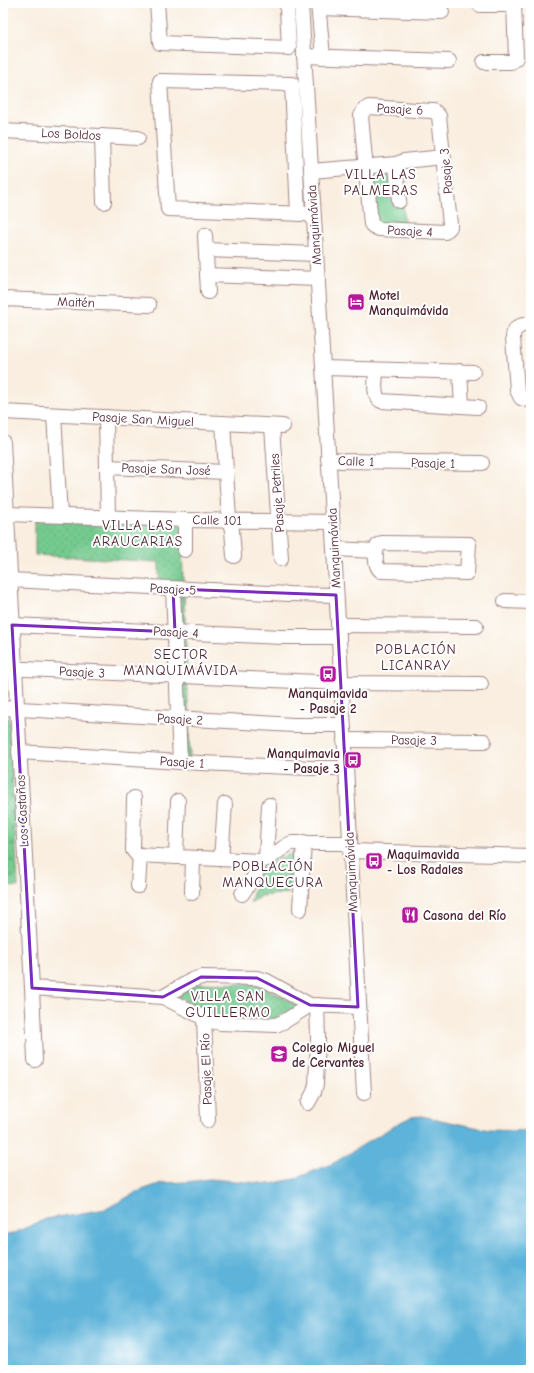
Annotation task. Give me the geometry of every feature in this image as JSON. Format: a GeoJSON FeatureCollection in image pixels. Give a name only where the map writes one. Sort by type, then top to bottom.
{"type":"FeatureCollection","features":[{"type":"Feature","properties":{"kind":"street"},"geometry":{"type":"LineString","coordinates":[[157,3],[160,43],[290,48],[287,8]]}},
{"type":"Feature","properties":{"kind":"street","name":"Manquimávida"},"geometry":{"type":"LineString","coordinates":[[301,3],[334,549],[358,1007],[364,1093]]}},
{"type":"Feature","properties":{"kind":"street"},"geometry":{"type":"LineString","coordinates":[[480,5],[514,4],[516,58],[511,62],[484,62]]}},
{"type":"Feature","properties":{"kind":"street"},"geometry":{"type":"LineString","coordinates":[[322,57],[319,5],[442,12]]}},
{"type":"Feature","properties":{"kind":"street"},"geometry":{"type":"LineString","coordinates":[[304,56],[450,61]]}},
{"type":"Feature","properties":{"kind":"street"},"geometry":{"type":"LineString","coordinates":[[298,214],[292,84],[160,81],[168,209],[298,214],[306,214],[314,217]]}},
{"type":"Feature","properties":{"kind":"street","name":"Pasaje 6"},"geometry":{"type":"LineString","coordinates":[[365,167],[361,116],[364,110],[369,107],[431,111],[437,113]]}},
{"type":"Feature","properties":{"kind":"street","name":"Pasaje 3"},"geometry":{"type":"LineString","coordinates":[[437,113],[441,119],[450,224],[448,230]]}},
{"type":"Feature","properties":{"kind":"street","name":"Los Boldos"},"geometry":{"type":"LineString","coordinates":[[3,131],[138,138]]}},
{"type":"Feature","properties":{"kind":"street"},"geometry":{"type":"LineString","coordinates":[[102,136],[104,202]]}},
{"type":"Feature","properties":{"kind":"street"},"geometry":{"type":"LineString","coordinates":[[311,171],[396,164],[404,160],[444,157]]}},
{"type":"Feature","properties":{"kind":"street"},"geometry":{"type":"LineString","coordinates":[[396,164],[399,201]]}},
{"type":"Feature","properties":{"kind":"street","name":"Pasaje 4"},"geometry":{"type":"LineString","coordinates":[[365,167],[369,220],[373,226],[379,229],[442,232],[448,230]]}},
{"type":"Feature","properties":{"kind":"street"},"geometry":{"type":"LineString","coordinates":[[205,235],[208,292]]}},
{"type":"Feature","properties":{"kind":"street"},"geometry":{"type":"LineString","coordinates":[[206,250],[316,254]]}},
{"type":"Feature","properties":{"kind":"street"},"geometry":{"type":"LineString","coordinates":[[207,275],[318,279]]}},
{"type":"Feature","properties":{"kind":"street","name":"Maitén"},"geometry":{"type":"LineString","coordinates":[[3,300],[149,305]]}},
{"type":"Feature","properties":{"kind":"street"},"geometry":{"type":"LineString","coordinates":[[531,325],[524,324],[517,328],[513,338],[517,390],[521,398],[531,401]]}},
{"type":"Feature","properties":{"kind":"street"},"geometry":{"type":"LineString","coordinates":[[323,368],[467,372],[462,406]]}},
{"type":"Feature","properties":{"kind":"street"},"geometry":{"type":"LineString","coordinates":[[376,370],[376,393],[379,400],[478,407]]}},
{"type":"Feature","properties":{"kind":"street","name":"Pasaje San Miguel"},"geometry":{"type":"LineString","coordinates":[[3,412],[278,426]]}},
{"type":"Feature","properties":{"kind":"street"},"geometry":{"type":"LineString","coordinates":[[54,415],[60,515]]}},
{"type":"Feature","properties":{"kind":"street"},"geometry":{"type":"LineString","coordinates":[[106,417],[108,516]]}},
{"type":"Feature","properties":{"kind":"street"},"geometry":{"type":"LineString","coordinates":[[223,423],[229,520],[232,530],[234,556]]}},
{"type":"Feature","properties":{"kind":"street","name":"Pasaje Petriles"},"geometry":{"type":"LineString","coordinates":[[278,426],[278,521],[281,559]]}},
{"type":"Feature","properties":{"kind":"street","name":"Los Castaños"},"geometry":{"type":"LineString","coordinates":[[3,442],[12,625],[9,669],[17,709],[35,1060]]}},
{"type":"Feature","properties":{"kind":"street","name":"Calle 1"},"geometry":{"type":"LineString","coordinates":[[328,459],[341,461],[384,462]]}},
{"type":"Feature","properties":{"kind":"street","name":"Pasaje 1"},"geometry":{"type":"LineString","coordinates":[[384,462],[482,463]]}},
{"type":"Feature","properties":{"kind":"street","name":"Pasaje San José"},"geometry":{"type":"LineString","coordinates":[[107,467],[226,472]]}},
{"type":"Feature","properties":{"kind":"street","name":"Calle 101"},"geometry":{"type":"LineString","coordinates":[[6,518],[60,515],[185,520],[332,522]]}},
{"type":"Feature","properties":{"kind":"street"},"geometry":{"type":"LineString","coordinates":[[185,520],[185,550]]}},
{"type":"Feature","properties":{"kind":"street"},"geometry":{"type":"LineString","coordinates":[[382,543],[469,544],[467,572],[381,570],[378,569],[376,565],[376,551],[378,545],[382,543]]}},
{"type":"Feature","properties":{"kind":"street"},"geometry":{"type":"LineString","coordinates":[[334,549],[376,551]]}},
{"type":"Feature","properties":{"kind":"street","name":"Pasaje 5"},"geometry":{"type":"LineString","coordinates":[[10,580],[173,589],[336,595]]}},
{"type":"Feature","properties":{"kind":"street"},"geometry":{"type":"LineString","coordinates":[[173,589],[180,762]]}},
{"type":"Feature","properties":{"kind":"street"},"geometry":{"type":"LineString","coordinates":[[504,601],[531,602]]}},
{"type":"Feature","properties":{"kind":"street","name":"Pasaje 4"},"geometry":{"type":"LineString","coordinates":[[12,625],[282,637],[338,631]]}},
{"type":"Feature","properties":{"kind":"street"},"geometry":{"type":"LineString","coordinates":[[338,631],[476,626]]}},
{"type":"Feature","properties":{"kind":"street","name":"Pasaje 3"},"geometry":{"type":"LineString","coordinates":[[9,669],[341,683]]}},
{"type":"Feature","properties":{"kind":"street"},"geometry":{"type":"LineString","coordinates":[[341,683],[481,684]]}},
{"type":"Feature","properties":{"kind":"street","name":"Pasaje 2"},"geometry":{"type":"LineString","coordinates":[[3,708],[294,725],[343,725]]}},
{"type":"Feature","properties":{"kind":"street","name":"Pasaje 3"},"geometry":{"type":"LineString","coordinates":[[344,740],[484,741]]}},
{"type":"Feature","properties":{"kind":"street","name":"Pasaje 1"},"geometry":{"type":"LineString","coordinates":[[19,752],[180,762],[311,768],[346,768]]}},
{"type":"Feature","properties":{"kind":"street"},"geometry":{"type":"LineString","coordinates":[[134,798],[133,850],[137,854],[138,886]]}},
{"type":"Feature","properties":{"kind":"street"},"geometry":{"type":"LineString","coordinates":[[176,857],[178,801]]}},
{"type":"Feature","properties":{"kind":"street"},"geometry":{"type":"LineString","coordinates":[[221,859],[225,804]]}},
{"type":"Feature","properties":{"kind":"street"},"geometry":{"type":"LineString","coordinates":[[242,894],[256,874],[263,860],[269,805]]}},
{"type":"Feature","properties":{"kind":"street"},"geometry":{"type":"LineString","coordinates":[[300,909],[304,842]]}},
{"type":"Feature","properties":{"kind":"street"},"geometry":{"type":"LineString","coordinates":[[137,854],[193,858],[263,860],[289,844],[304,842],[350,847],[531,856]]}},
{"type":"Feature","properties":{"kind":"street"},"geometry":{"type":"LineString","coordinates":[[192,893],[193,858]]}},
{"type":"Feature","properties":{"kind":"street"},"geometry":{"type":"LineString","coordinates":[[163,996],[192,980],[201,977],[257,978],[268,981],[313,1005],[358,1007]]}},
{"type":"Feature","properties":{"kind":"street"},"geometry":{"type":"LineString","coordinates":[[32,988],[163,996],[210,1021],[221,1023],[276,1025],[313,1005]]}},
{"type":"Feature","properties":{"kind":"street"},"geometry":{"type":"LineString","coordinates":[[308,1103],[314,1092],[316,1084],[318,1038],[313,1005]]}},
{"type":"Feature","properties":{"kind":"street","name":"Pasaje El Río"},"geometry":{"type":"LineString","coordinates":[[204,1018],[208,1120]]}},
{"type":"Feature","properties":{"kind":"highlighted area"},"geometry":{"type":"Polygon","coordinates":[[[173,589],[336,595],[358,1007],[310,1005],[257,978],[201,977],[163,997],[32,988],[12,625],[175,632],[173,589]]]}},
{"type":"Feature","properties":{"kind":"green space"},"geometry":{"type":"Polygon","coordinates":[[[394,171],[403,204],[404,225],[375,224],[370,172],[394,171]]]}},
{"type":"Feature","properties":{"kind":"green space"},"geometry":{"type":"Polygon","coordinates":[[[35,521],[182,525],[183,585],[159,581],[159,562],[35,555],[35,521]]]}},
{"type":"Feature","properties":{"kind":"green space"},"geometry":{"type":"Polygon","coordinates":[[[179,595],[184,595],[190,758],[186,758],[179,595]]]}},
{"type":"Feature","properties":{"kind":"green space"},"geometry":{"type":"Polygon","coordinates":[[[3,718],[9,718],[18,887],[3,886],[3,718]]]}},
{"type":"Feature","properties":{"kind":"green space"},"geometry":{"type":"Polygon","coordinates":[[[294,852],[288,893],[261,896],[250,903],[260,869],[294,852]]]}},
{"type":"Feature","properties":{"kind":"green space"},"geometry":{"type":"Polygon","coordinates":[[[198,983],[258,984],[299,1006],[275,1019],[218,1018],[176,996],[198,983]]]}},
{"type":"Feature","properties":{"kind":"water"},"geometry":{"type":"Polygon","coordinates":[[[421,1116],[489,1130],[531,1131],[531,1370],[3,1370],[3,1235],[12,1234],[46,1219],[106,1209],[139,1191],[162,1183],[209,1179],[271,1184],[294,1179],[334,1163],[411,1117],[421,1116]]]}},
{"type":"Feature","properties":{"kind":"place","name":"Motel Manquimávida"},"geometry":{"type":"Point","coordinates":[356,302]}},
{"type":"Feature","properties":{"kind":"place","name":"Manquimavida - Pasaje 2"},"geometry":{"type":"Point","coordinates":[328,674]}},
{"type":"Feature","properties":{"kind":"place","name":"Manquimavia - Pasaje 3"},"geometry":{"type":"Point","coordinates":[353,760]}},
{"type":"Feature","properties":{"kind":"place","name":"Maquimavida - Los Radales"},"geometry":{"type":"Point","coordinates":[374,861]}},
{"type":"Feature","properties":{"kind":"place","name":"Casona del Río"},"geometry":{"type":"Point","coordinates":[410,915]}},
{"type":"Feature","properties":{"kind":"place","name":"Colegio Miguel de Cervantes"},"geometry":{"type":"Point","coordinates":[279,1054]}},
{"type":"Feature","properties":{"kind":"district","name":"VILLA LAS PALMERAS"},"geometry":{"type":"Point","coordinates":[381,182]}},
{"type":"Feature","properties":{"kind":"district","name":"VILLA LAS ARAUCARIAS"},"geometry":{"type":"Point","coordinates":[138,534]}},
{"type":"Feature","properties":{"kind":"district","name":"POBLACIÓN LICANRAY"},"geometry":{"type":"Point","coordinates":[416,658]}},
{"type":"Feature","properties":{"kind":"district","name":"SECTOR MANQUIMÁVIDA"},"geometry":{"type":"Point","coordinates":[181,662]}},
{"type":"Feature","properties":{"kind":"district","name":"POBLACIÓN MANQUECURA"},"geometry":{"type":"Point","coordinates":[273,874]}},
{"type":"Feature","properties":{"kind":"district","name":"VILLA SAN GUILLERMO"},"geometry":{"type":"Point","coordinates":[228,1004]}}]}
